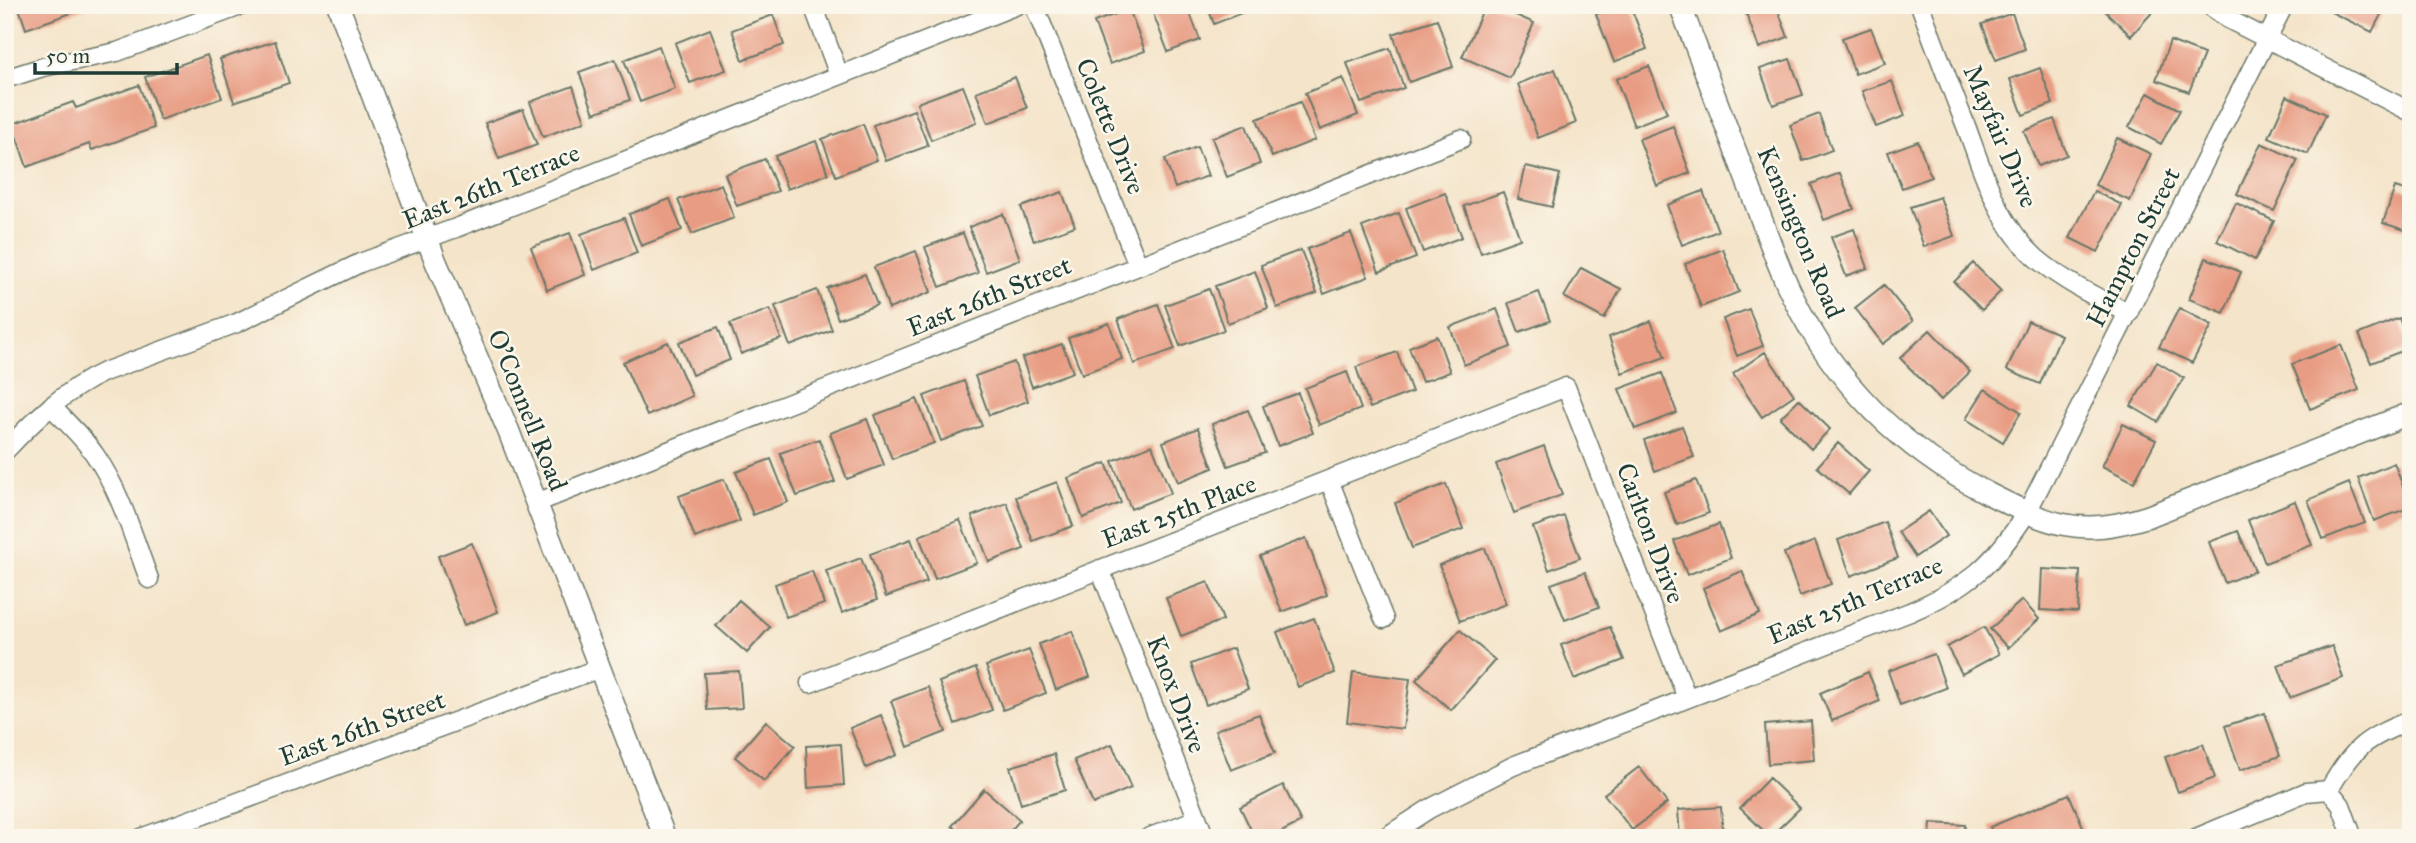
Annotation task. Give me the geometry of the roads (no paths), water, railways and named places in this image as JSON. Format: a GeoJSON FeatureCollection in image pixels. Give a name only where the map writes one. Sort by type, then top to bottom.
{"type":"FeatureCollection","features":[{"type":"Feature","properties":{"kind":"street"},"geometry":{"type":"LineString","coordinates":[[5,79],[117,52],[243,5]]}},
{"type":"Feature","properties":{"kind":"street","name":"O'Connell Road"},"geometry":{"type":"LineString","coordinates":[[338,5],[427,239],[509,432],[665,838]]}},
{"type":"Feature","properties":{"kind":"street"},"geometry":{"type":"LineString","coordinates":[[813,5],[839,75]]}},
{"type":"Feature","properties":{"kind":"street","name":"East 26th Terrace"},"geometry":{"type":"LineString","coordinates":[[5,451],[51,406],[83,382],[104,372],[237,323],[360,264],[1017,5]]}},
{"type":"Feature","properties":{"kind":"street","name":"Colette Drive"},"geometry":{"type":"LineString","coordinates":[[1034,5],[1138,265]]}},
{"type":"Feature","properties":{"kind":"street","name":"Kensington Road"},"geometry":{"type":"LineString","coordinates":[[1680,5],[1791,295],[1821,348],[1854,392],[1905,441],[1968,483],[2027,512]]}},
{"type":"Feature","properties":{"kind":"street","name":"Mayfair Drive"},"geometry":{"type":"LineString","coordinates":[[1920,5],[1987,182],[2000,212],[2015,235],[2036,257],[2059,275],[2129,313]]}},
{"type":"Feature","properties":{"kind":"street"},"geometry":{"type":"LineString","coordinates":[[2209,5],[2228,19],[2411,112]]}},
{"type":"Feature","properties":{"kind":"street","name":"Hampton Street"},"geometry":{"type":"LineString","coordinates":[[2027,512],[2284,5]]}},
{"type":"Feature","properties":{"kind":"street","name":"East 26th Street"},"geometry":{"type":"LineString","coordinates":[[536,503],[1461,139]]}},
{"type":"Feature","properties":{"kind":"street","name":"East 25th Place"},"geometry":{"type":"LineString","coordinates":[[810,683],[1566,387]]}},
{"type":"Feature","properties":{"kind":"street","name":"Carlton Drive"},"geometry":{"type":"LineString","coordinates":[[1566,387],[1687,698]]}},
{"type":"Feature","properties":{"kind":"street"},"geometry":{"type":"LineString","coordinates":[[51,406],[93,452],[108,476],[149,579]]}},
{"type":"Feature","properties":{"kind":"street"},"geometry":{"type":"LineString","coordinates":[[2027,512],[2067,525],[2092,528],[2118,526],[2411,413]]}},
{"type":"Feature","properties":{"kind":"street"},"geometry":{"type":"LineString","coordinates":[[1329,480],[1384,619]]}},
{"type":"Feature","properties":{"kind":"street","name":"East 25th Terrace"},"geometry":{"type":"LineString","coordinates":[[1390,836],[1429,809],[1513,766],[1932,602],[1972,579],[1992,561],[2027,512]]}},
{"type":"Feature","properties":{"kind":"street","name":"Knox Drive"},"geometry":{"type":"LineString","coordinates":[[1100,569],[1205,838]]}},
{"type":"Feature","properties":{"kind":"street","name":"East 26th Street"},"geometry":{"type":"LineString","coordinates":[[141,838],[600,668]]}},
{"type":"Feature","properties":{"kind":"street"},"geometry":{"type":"LineString","coordinates":[[2329,790],[2354,750],[2370,739],[2411,720]]}},
{"type":"Feature","properties":{"kind":"street"},"geometry":{"type":"LineString","coordinates":[[2196,838],[2306,792],[2329,790]]}},
{"type":"Feature","properties":{"kind":"street"},"geometry":{"type":"LineString","coordinates":[[2329,790],[2341,805],[2353,838]]}},
{"type":"Feature","properties":{"kind":"street"},"geometry":{"type":"LineString","coordinates":[[1148,838],[1197,819]]}}]}
